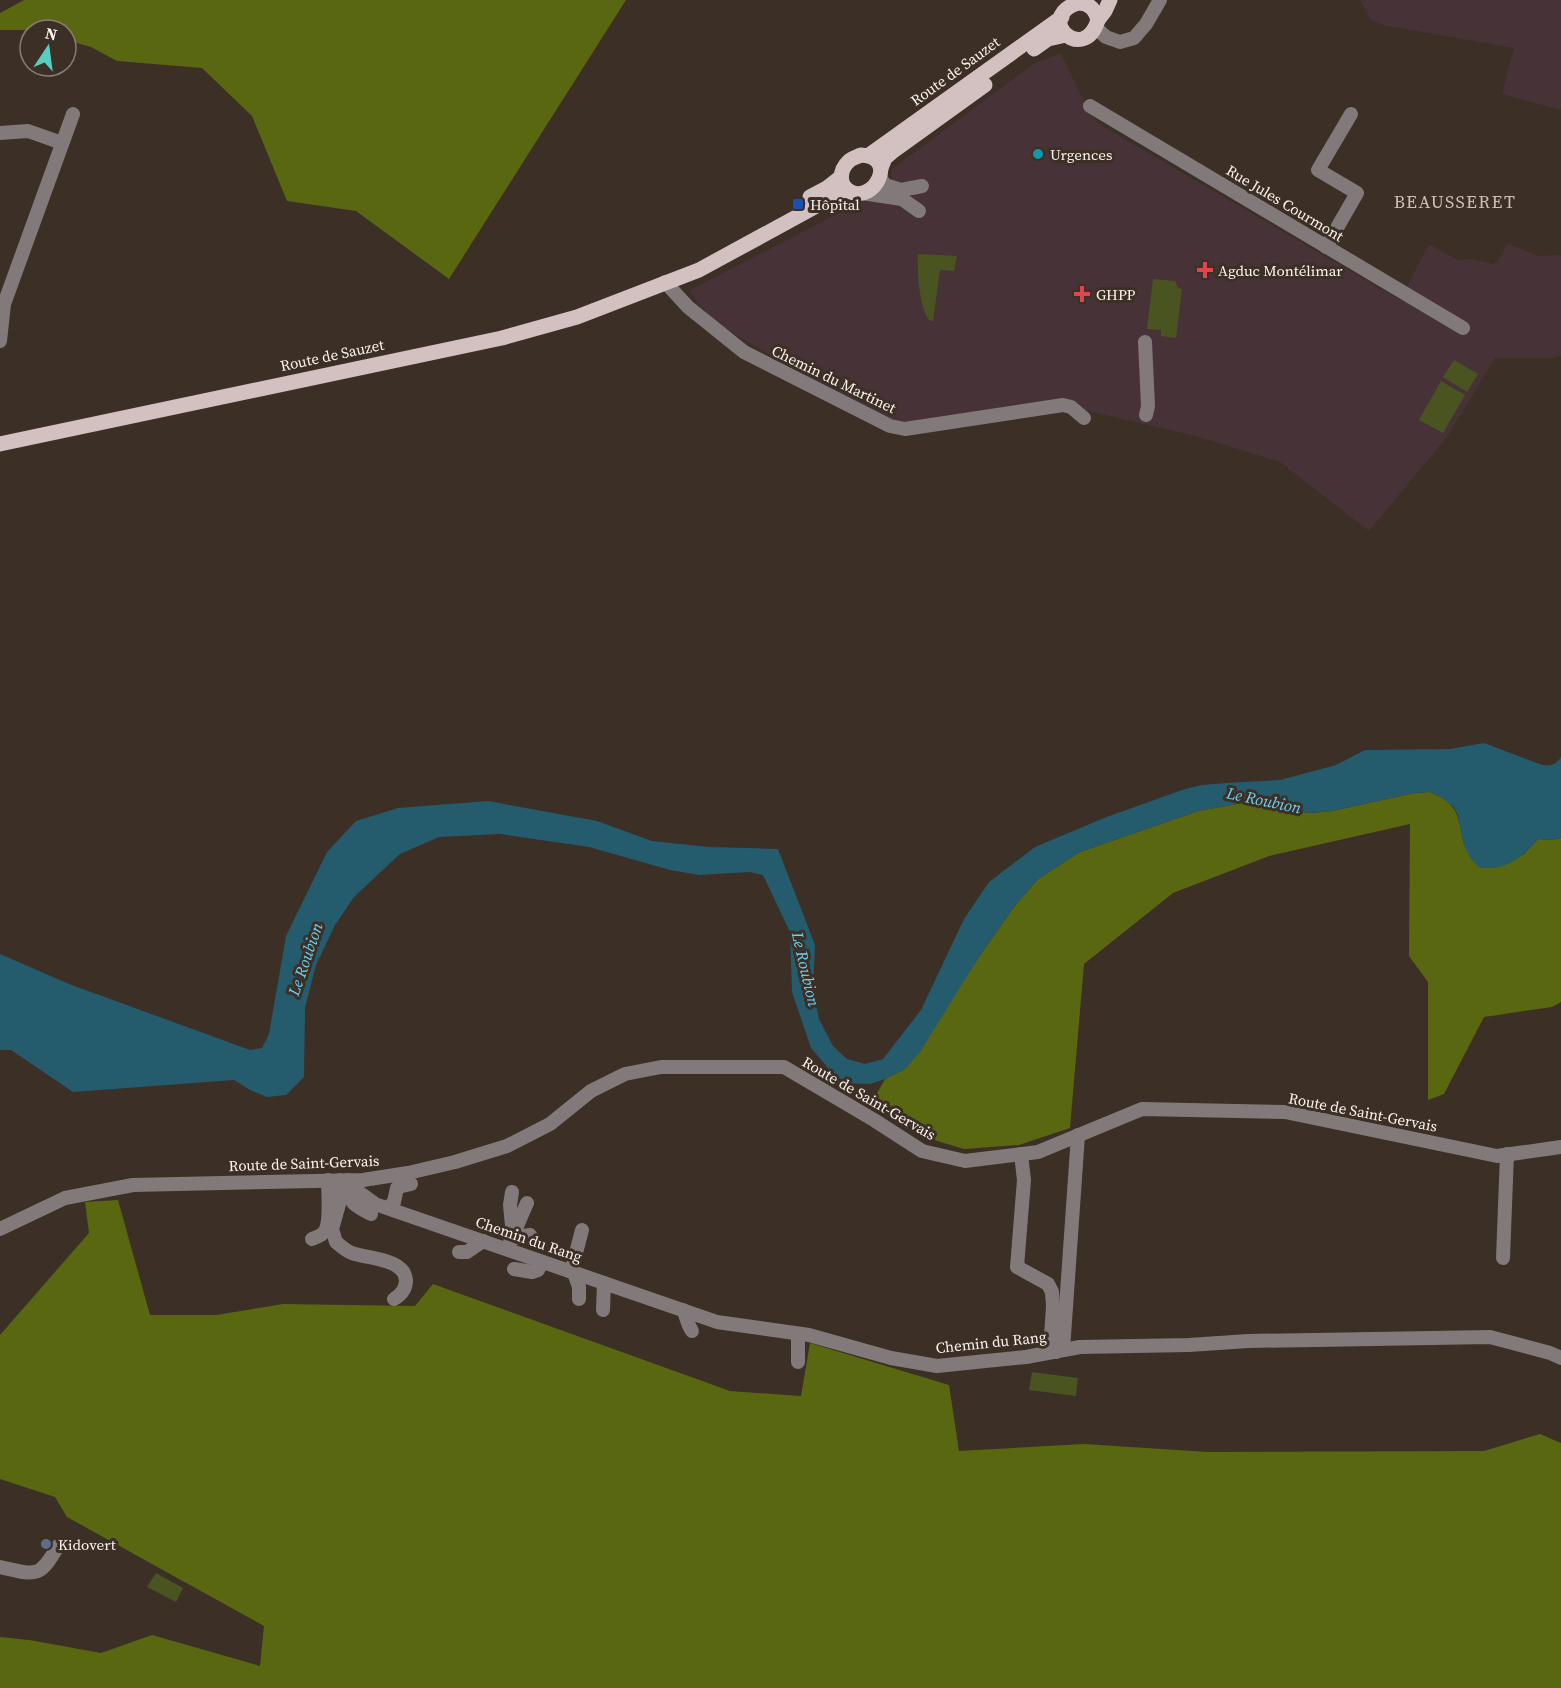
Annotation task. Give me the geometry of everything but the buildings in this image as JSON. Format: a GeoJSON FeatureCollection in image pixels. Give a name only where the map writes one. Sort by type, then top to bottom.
{"type":"FeatureCollection","features":[{"type":"Feature","properties":{"kind":"main road"},"geometry":{"type":"LineString","coordinates":[[1097,24],[1094,9],[1085,2],[1068,8],[1062,17],[1060,27],[1066,35],[1073,38],[1080,39],[1092,33],[1105,11],[1110,0]]}},
{"type":"Feature","properties":{"kind":"main road","name":"Route de Sauzet"},"geometry":{"type":"LineString","coordinates":[[869,155],[1062,17]]}},
{"type":"Feature","properties":{"kind":"main road","name":"Route de Sauzet"},"geometry":{"type":"LineString","coordinates":[[881,172],[885,158],[892,152],[1048,39],[1066,35]]}},
{"type":"Feature","properties":{"kind":"main road"},"geometry":{"type":"LineString","coordinates":[[861,155],[874,158],[881,172],[876,184],[855,192],[845,188],[841,177],[843,168],[848,162],[861,155]]}},
{"type":"Feature","properties":{"kind":"main road","name":"Route de Sauzet"},"geometry":{"type":"LineString","coordinates":[[665,282],[826,189],[841,177]]}},
{"type":"Feature","properties":{"kind":"main road","name":"Route de Sauzet"},"geometry":{"type":"LineString","coordinates":[[0,444],[502,338],[577,317],[699,270],[832,197],[855,192]]}},
{"type":"Feature","properties":{"kind":"street"},"geometry":{"type":"LineString","coordinates":[[1097,24],[1106,37],[1120,42],[1134,38],[1146,24],[1160,0]]}},
{"type":"Feature","properties":{"kind":"street","name":"Rue Jules Courmont"},"geometry":{"type":"LineString","coordinates":[[1090,106],[1463,328]]}},
{"type":"Feature","properties":{"kind":"street"},"geometry":{"type":"LineString","coordinates":[[0,341],[4,304],[73,114]]}},
{"type":"Feature","properties":{"kind":"street"},"geometry":{"type":"LineString","coordinates":[[1326,246],[1357,193],[1318,170],[1351,114]]}},
{"type":"Feature","properties":{"kind":"street"},"geometry":{"type":"LineString","coordinates":[[0,133],[28,131],[62,143]]}},
{"type":"Feature","properties":{"kind":"street"},"geometry":{"type":"LineString","coordinates":[[881,172],[885,185],[901,190],[922,186]]}},
{"type":"Feature","properties":{"kind":"street"},"geometry":{"type":"LineString","coordinates":[[855,192],[902,199],[919,211]]}},
{"type":"Feature","properties":{"kind":"street","name":"Chemin du Martinet"},"geometry":{"type":"LineString","coordinates":[[665,282],[688,307],[744,352],[890,426],[905,429],[1064,405],[1071,407],[1084,418]]}},
{"type":"Feature","properties":{"kind":"street"},"geometry":{"type":"LineString","coordinates":[[1145,342],[1148,406],[1146,415]]}},
{"type":"Feature","properties":{"kind":"street","name":"Route de Saint-Gervais"},"geometry":{"type":"LineString","coordinates":[[0,1229],[65,1198],[133,1185],[363,1180],[455,1162],[507,1146],[550,1124],[591,1091],[625,1074],[661,1067],[784,1067],[922,1151],[965,1161],[1038,1152],[1142,1109],[1285,1112],[1497,1156],[1561,1147]]}},
{"type":"Feature","properties":{"kind":"street"},"geometry":{"type":"LineString","coordinates":[[1060,1351],[1078,1135]]}},
{"type":"Feature","properties":{"kind":"street"},"geometry":{"type":"LineString","coordinates":[[1021,1154],[1024,1180],[1017,1267],[1048,1284],[1052,1292],[1053,1306],[1051,1337],[1060,1351]]}},
{"type":"Feature","properties":{"kind":"street"},"geometry":{"type":"LineString","coordinates":[[1503,1258],[1507,1154]]}},
{"type":"Feature","properties":{"kind":"street"},"geometry":{"type":"LineString","coordinates":[[341,1181],[351,1201],[371,1214]]}},
{"type":"Feature","properties":{"kind":"street"},"geometry":{"type":"LineString","coordinates":[[312,1239],[326,1230],[328,1215],[341,1181]]}},
{"type":"Feature","properties":{"kind":"street"},"geometry":{"type":"LineString","coordinates":[[341,1181],[341,1197],[332,1229],[336,1242],[352,1253],[393,1264],[400,1269],[406,1277],[405,1286],[402,1294],[394,1299]]}},
{"type":"Feature","properties":{"kind":"street","name":"Chemin du Rang"},"geometry":{"type":"LineString","coordinates":[[341,1181],[375,1204],[483,1241],[510,1241],[542,1262],[717,1322],[772,1335],[798,1334],[818,1338],[891,1358],[937,1366],[1026,1358],[1080,1347],[1189,1346],[1248,1341],[1490,1336],[1561,1358]]}},
{"type":"Feature","properties":{"kind":"street"},"geometry":{"type":"LineString","coordinates":[[387,1208],[394,1202],[397,1188],[411,1184]]}},
{"type":"Feature","properties":{"kind":"street"},"geometry":{"type":"LineString","coordinates":[[510,1241],[512,1192]]}},
{"type":"Feature","properties":{"kind":"street"},"geometry":{"type":"LineString","coordinates":[[510,1241],[527,1203]]}},
{"type":"Feature","properties":{"kind":"street"},"geometry":{"type":"LineString","coordinates":[[579,1299],[579,1287],[573,1272],[582,1230]]}},
{"type":"Feature","properties":{"kind":"street"},"geometry":{"type":"LineString","coordinates":[[510,1241],[530,1235]]}},
{"type":"Feature","properties":{"kind":"street"},"geometry":{"type":"LineString","coordinates":[[459,1252],[467,1252],[483,1241]]}},
{"type":"Feature","properties":{"kind":"street"},"geometry":{"type":"LineString","coordinates":[[514,1269],[532,1272],[538,1270],[542,1262]]}},
{"type":"Feature","properties":{"kind":"street"},"geometry":{"type":"LineString","coordinates":[[603,1310],[604,1283]]}},
{"type":"Feature","properties":{"kind":"street"},"geometry":{"type":"LineString","coordinates":[[683,1310],[692,1331]]}},
{"type":"Feature","properties":{"kind":"street"},"geometry":{"type":"LineString","coordinates":[[798,1334],[798,1362]]}},
{"type":"Feature","properties":{"kind":"street"},"geometry":{"type":"LineString","coordinates":[[0,1568],[24,1573],[44,1569],[58,1546]]}},
{"type":"Feature","properties":{"kind":"shaded area"},"geometry":{"type":"Polygon","coordinates":[[[1360,0],[1561,0],[1561,110],[1502,94],[1514,48],[1383,25],[1370,19],[1360,0]]]}},
{"type":"Feature","properties":{"kind":"shaded area"},"geometry":{"type":"Polygon","coordinates":[[[1061,53],[1081,96],[1097,123],[1400,300],[1429,244],[1457,260],[1472,259],[1492,264],[1497,262],[1508,243],[1537,256],[1561,255],[1561,356],[1495,358],[1447,437],[1369,531],[1280,462],[1196,436],[1066,406],[898,430],[714,322],[689,291],[877,193],[890,184],[892,169],[1035,63],[1061,53]]]}},
{"type":"Feature","properties":{"kind":"green space"},"geometry":{"type":"Polygon","coordinates":[[[24,0],[626,0],[449,279],[356,211],[287,201],[252,116],[202,68],[117,61],[91,47],[78,43],[78,18],[18,18],[18,30],[0,30],[0,13],[24,0]]]}},
{"type":"Feature","properties":{"kind":"green space"},"geometry":{"type":"Polygon","coordinates":[[[918,254],[957,256],[954,271],[940,270],[933,321],[929,320],[926,314],[921,297],[918,254]]]}},
{"type":"Feature","properties":{"kind":"green space"},"geometry":{"type":"Polygon","coordinates":[[[1153,279],[1175,281],[1178,288],[1182,289],[1176,338],[1161,336],[1161,330],[1147,329],[1153,279]]]}},
{"type":"Feature","properties":{"kind":"green space"},"geometry":{"type":"Polygon","coordinates":[[[1454,360],[1478,374],[1467,392],[1443,377],[1454,360]]]}},
{"type":"Feature","properties":{"kind":"green space"},"geometry":{"type":"Polygon","coordinates":[[[1441,381],[1465,395],[1443,433],[1419,420],[1441,381]]]}},
{"type":"Feature","properties":{"kind":"green space"},"geometry":{"type":"Polygon","coordinates":[[[1430,792],[1447,801],[1456,812],[1464,845],[1523,855],[1538,839],[1561,838],[1561,1002],[1552,1007],[1484,1017],[1444,1094],[1428,1100],[1428,982],[1409,956],[1410,824],[1269,856],[1173,893],[1084,964],[1070,1128],[1019,1145],[964,1149],[924,1137],[871,1104],[885,1079],[905,1069],[1013,908],[1038,879],[1080,852],[1198,811],[1242,803],[1310,813],[1332,811],[1414,793],[1430,792]]]}},
{"type":"Feature","properties":{"kind":"green space"},"geometry":{"type":"Polygon","coordinates":[[[118,1200],[150,1315],[216,1315],[283,1304],[415,1306],[433,1284],[730,1391],[801,1396],[810,1343],[949,1385],[959,1451],[1084,1444],[1208,1452],[1484,1451],[1540,1434],[1561,1443],[1561,1688],[0,1688],[0,1637],[101,1653],[152,1635],[260,1666],[264,1626],[67,1517],[55,1497],[0,1479],[0,1335],[89,1233],[85,1202],[118,1200]]]}},
{"type":"Feature","properties":{"kind":"green space"},"geometry":{"type":"Polygon","coordinates":[[[1032,1372],[1078,1378],[1076,1396],[1029,1390],[1032,1372]]]}},
{"type":"Feature","properties":{"kind":"green space"},"geometry":{"type":"Polygon","coordinates":[[[156,1573],[183,1588],[176,1602],[147,1587],[156,1573]]]}},
{"type":"Feature","properties":{"kind":"water","name":"Le Roubion"},"geometry":{"type":"Polygon","coordinates":[[[1484,743],[1542,765],[1553,764],[1561,757],[1561,838],[1538,839],[1526,852],[1506,865],[1480,868],[1471,859],[1464,845],[1458,815],[1453,806],[1430,792],[1414,793],[1332,811],[1310,813],[1242,803],[1198,811],[1080,852],[1038,879],[1013,908],[979,957],[920,1052],[905,1069],[870,1084],[847,1083],[834,1075],[811,1048],[792,992],[790,932],[763,875],[750,872],[699,875],[670,870],[589,847],[500,834],[439,837],[400,854],[354,897],[335,925],[316,965],[305,1008],[304,1077],[286,1095],[267,1097],[234,1080],[73,1092],[11,1050],[0,1050],[0,954],[69,984],[250,1050],[262,1048],[269,1034],[286,936],[327,852],[356,821],[398,808],[488,801],[597,821],[652,841],[709,847],[778,849],[815,945],[813,991],[819,1019],[833,1046],[847,1059],[865,1064],[883,1059],[921,1010],[964,919],[989,882],[1035,847],[1104,818],[1202,785],[1280,780],[1336,765],[1365,750],[1450,749],[1484,743]]]}},
{"type":"Feature","properties":{"kind":"place","name":"Urgences"},"geometry":{"type":"Point","coordinates":[1038,154]}},
{"type":"Feature","properties":{"kind":"place","name":"Hôpital"},"geometry":{"type":"Point","coordinates":[798,204]}},
{"type":"Feature","properties":{"kind":"place","name":"Agduc Montélimar"},"geometry":{"type":"Point","coordinates":[1205,270]}},
{"type":"Feature","properties":{"kind":"place","name":"GHPP"},"geometry":{"type":"Point","coordinates":[1082,294]}},
{"type":"Feature","properties":{"kind":"place","name":"Kidovert"},"geometry":{"type":"Point","coordinates":[46,1544]}},
{"type":"Feature","properties":{"kind":"district","name":"BEAUSSERET"},"geometry":{"type":"Point","coordinates":[1455,201]}}]}
